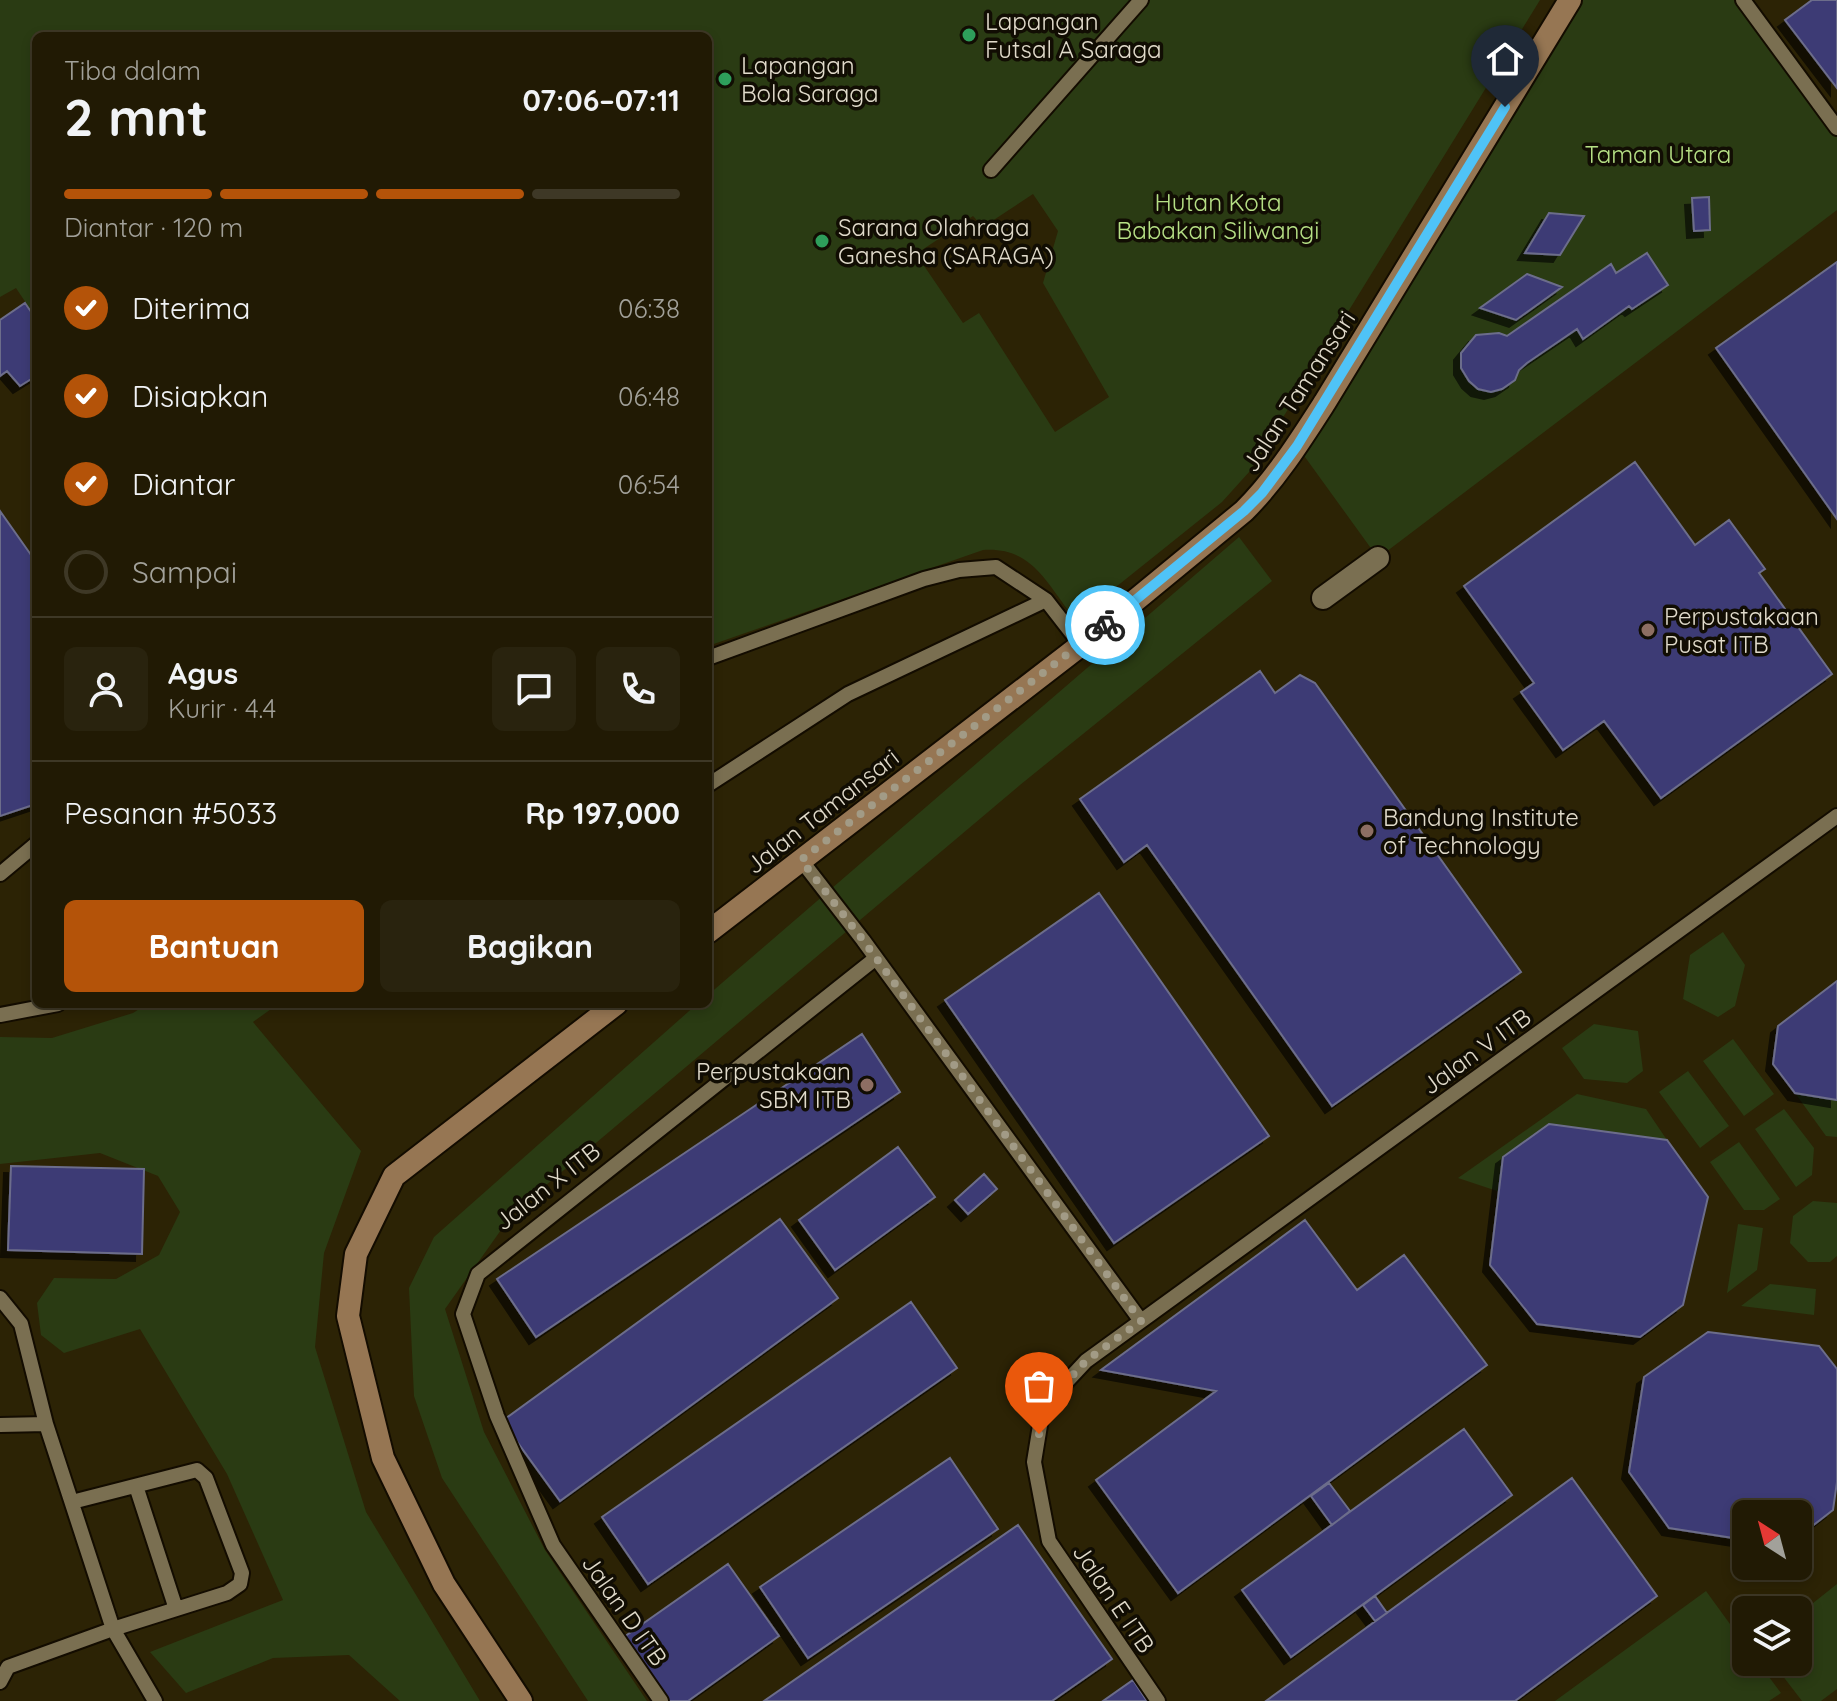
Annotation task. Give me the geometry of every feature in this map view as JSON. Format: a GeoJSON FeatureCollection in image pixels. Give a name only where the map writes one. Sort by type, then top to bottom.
{"type":"FeatureCollection","features":[{"type":"Feature","properties":{"kind":"main road","name":"Jalan Tamansari"},"geometry":{"type":"LineString","coordinates":[[712,929],[1081,645],[1262,493],[1297,446],[1570,0]]}},
{"type":"Feature","properties":{"kind":"main road"},"geometry":{"type":"LineString","coordinates":[[521,1701],[444,1584],[383,1458],[348,1316],[356,1254],[394,1176],[611,1008]]}},
{"type":"Feature","properties":{"kind":"street"},"geometry":{"type":"LineString","coordinates":[[1323,598],[1378,558]]}},
{"type":"Feature","properties":{"kind":"lane"},"geometry":{"type":"LineString","coordinates":[[991,170],[1141,0]]}},
{"type":"Feature","properties":{"kind":"lane"},"geometry":{"type":"LineString","coordinates":[[1743,0],[1837,128]]}},
{"type":"Feature","properties":{"kind":"lane"},"geometry":{"type":"LineString","coordinates":[[712,657],[924,579],[959,570],[996,567],[1046,600],[1081,645]]}},
{"type":"Feature","properties":{"kind":"lane"},"geometry":{"type":"LineString","coordinates":[[712,782],[848,694],[1046,600]]}},
{"type":"Feature","properties":{"kind":"lane","name":"Jalan V ITB"},"geometry":{"type":"LineString","coordinates":[[1141,1321],[1837,816]]}},
{"type":"Feature","properties":{"kind":"lane"},"geometry":{"type":"LineString","coordinates":[[0,874],[32,847]]}},
{"type":"Feature","properties":{"kind":"lane"},"geometry":{"type":"LineString","coordinates":[[801,860],[1141,1321]]}},
{"type":"Feature","properties":{"kind":"lane","name":"Jalan X ITB"},"geometry":{"type":"LineString","coordinates":[[553,1545],[497,1416],[463,1314],[478,1274],[876,958]]}},
{"type":"Feature","properties":{"kind":"lane"},"geometry":{"type":"LineString","coordinates":[[0,1015],[37,1008]]}},
{"type":"Feature","properties":{"kind":"lane"},"geometry":{"type":"LineString","coordinates":[[0,1298],[21,1324],[46,1424],[113,1629],[155,1701]]}},
{"type":"Feature","properties":{"kind":"lane","name":"Jalan E ITB"},"geometry":{"type":"LineString","coordinates":[[1141,1321],[1086,1361],[1043,1407],[1034,1462],[1049,1541],[1158,1701]]}},
{"type":"Feature","properties":{"kind":"lane"},"geometry":{"type":"LineString","coordinates":[[0,1425],[46,1424]]}},
{"type":"Feature","properties":{"kind":"lane"},"geometry":{"type":"LineString","coordinates":[[0,1682],[8,1667],[227,1593],[240,1584],[242,1573],[206,1478],[197,1470],[72,1502]]}},
{"type":"Feature","properties":{"kind":"lane"},"geometry":{"type":"LineString","coordinates":[[136,1486],[176,1609]]}},
{"type":"Feature","properties":{"kind":"lane","name":"Jalan D ITB"},"geometry":{"type":"LineString","coordinates":[[553,1545],[661,1701]]}},
{"type":"Feature","properties":{"kind":"green space","name":"Hutan Kota Babakan Siliwangi"},"geometry":{"type":"Polygon","coordinates":[[[0,0],[1540,0],[1250,471],[1222,502],[1086,611],[1077,613],[1068,610],[1042,576],[1024,559],[999,550],[983,550],[712,645],[712,32],[32,32],[32,312],[16,288],[0,297],[0,0]],[[1033,194],[983,227],[973,216],[916,254],[963,323],[979,313],[1055,432],[1109,397],[1043,283],[1058,231],[1033,194]]]}},
{"type":"Feature","properties":{"kind":"green space","name":"Taman Utara"},"geometry":{"type":"Polygon","coordinates":[[[1570,0],[1741,0],[1837,128],[1837,210],[1378,558],[1297,446],[1570,0]]]}},
{"type":"Feature","properties":{"kind":"green space"},"geometry":{"type":"Polygon","coordinates":[[[1239,537],[1272,581],[1020,785],[513,1213],[445,1309],[484,1432],[545,1550],[647,1701],[588,1701],[442,1478],[414,1396],[409,1288],[434,1237],[692,1008],[712,1008],[712,992],[1239,537]]]}},
{"type":"Feature","properties":{"kind":"green space"},"geometry":{"type":"Polygon","coordinates":[[[1723,932],[1745,965],[1735,1006],[1718,1017],[1683,999],[1690,955],[1723,932]]]}},
{"type":"Feature","properties":{"kind":"green space"},"geometry":{"type":"Polygon","coordinates":[[[141,1008],[272,1008],[253,1022],[361,1151],[324,1253],[315,1347],[366,1512],[480,1701],[400,1701],[349,1655],[273,1658],[186,1693],[150,1652],[283,1600],[227,1474],[140,1329],[64,1353],[41,1335],[37,1303],[54,1278],[116,1279],[159,1255],[180,1212],[158,1176],[100,1153],[0,1164],[0,1037],[52,1038],[141,1008]]]}},
{"type":"Feature","properties":{"kind":"green space"},"geometry":{"type":"Polygon","coordinates":[[[1594,1024],[1638,1031],[1643,1071],[1627,1083],[1584,1079],[1562,1048],[1594,1024]]]}},
{"type":"Feature","properties":{"kind":"green space"},"geometry":{"type":"Polygon","coordinates":[[[1733,1039],[1774,1094],[1744,1116],[1703,1061],[1733,1039]]]}},
{"type":"Feature","properties":{"kind":"green space"},"geometry":{"type":"Polygon","coordinates":[[[1688,1071],[1729,1126],[1700,1148],[1659,1092],[1688,1071]]]}},
{"type":"Feature","properties":{"kind":"green space"},"geometry":{"type":"Polygon","coordinates":[[[1795,1093],[1837,1100],[1837,1137],[1826,1136],[1795,1093]]]}},
{"type":"Feature","properties":{"kind":"green space"},"geometry":{"type":"Polygon","coordinates":[[[1577,1094],[1646,1109],[1667,1140],[1549,1124],[1503,1157],[1500,1192],[1458,1178],[1577,1094]]]}},
{"type":"Feature","properties":{"kind":"green space"},"geometry":{"type":"Polygon","coordinates":[[[1784,1109],[1814,1148],[1812,1175],[1796,1187],[1755,1129],[1784,1109]]]}},
{"type":"Feature","properties":{"kind":"green space"},"geometry":{"type":"Polygon","coordinates":[[[1739,1142],[1780,1199],[1764,1210],[1744,1210],[1710,1162],[1739,1142]]]}},
{"type":"Feature","properties":{"kind":"green space"},"geometry":{"type":"Polygon","coordinates":[[[1813,1201],[1837,1203],[1837,1256],[1830,1262],[1808,1262],[1790,1243],[1793,1216],[1813,1201]]]}},
{"type":"Feature","properties":{"kind":"green space"},"geometry":{"type":"Polygon","coordinates":[[[1738,1224],[1763,1228],[1757,1270],[1727,1293],[1738,1224]]]}},
{"type":"Feature","properties":{"kind":"green space"},"geometry":{"type":"Polygon","coordinates":[[[1770,1284],[1816,1289],[1814,1315],[1741,1306],[1770,1284]]]}},
{"type":"Feature","properties":{"kind":"green space"},"geometry":{"type":"Polygon","coordinates":[[[1837,1584],[1837,1689],[1821,1701],[1802,1701],[1783,1676],[1812,1676],[1812,1604],[1837,1584]]]}},
{"type":"Feature","properties":{"kind":"green space"},"geometry":{"type":"Polygon","coordinates":[[[1706,1591],[1732,1627],[1732,1676],[1768,1676],[1781,1693],[1769,1701],[1555,1701],[1706,1591]]]}},
{"type":"Feature","properties":{"kind":"building"},"geometry":{"type":"Polygon","coordinates":[[[1812,0],[1837,0],[1837,88],[1785,20],[1812,0]]]}},
{"type":"Feature","properties":{"kind":"building"},"geometry":{"type":"Polygon","coordinates":[[[1709,197],[1710,230],[1694,231],[1692,198],[1709,197]]]}},
{"type":"Feature","properties":{"kind":"building"},"geometry":{"type":"Polygon","coordinates":[[[1549,213],[1584,216],[1560,255],[1525,253],[1549,213]]]}},
{"type":"Feature","properties":{"kind":"building"},"geometry":{"type":"Polygon","coordinates":[[[1647,253],[1668,285],[1632,309],[1629,306],[1583,339],[1577,329],[1527,363],[1519,370],[1515,380],[1502,389],[1491,392],[1478,389],[1469,381],[1461,368],[1461,353],[1476,335],[1499,333],[1507,336],[1611,264],[1616,273],[1647,253]]]}},
{"type":"Feature","properties":{"kind":"building"},"geometry":{"type":"Polygon","coordinates":[[[1837,262],[1837,519],[1716,348],[1837,262]]]}},
{"type":"Feature","properties":{"kind":"building"},"geometry":{"type":"Polygon","coordinates":[[[1527,274],[1562,287],[1516,320],[1480,308],[1527,274]]]}},
{"type":"Feature","properties":{"kind":"building"},"geometry":{"type":"Polygon","coordinates":[[[25,303],[32,313],[32,378],[20,386],[7,371],[0,376],[0,320],[25,303]]]}},
{"type":"Feature","properties":{"kind":"building","name":"Perpustakaan Pusat ITB"},"geometry":{"type":"Polygon","coordinates":[[[1635,462],[1695,545],[1729,520],[1765,569],[1759,573],[1832,674],[1661,798],[1604,721],[1563,750],[1521,692],[1534,683],[1464,586],[1635,462]]]}},
{"type":"Feature","properties":{"kind":"building"},"geometry":{"type":"Polygon","coordinates":[[[0,511],[32,556],[32,805],[0,816],[0,511]]]}},
{"type":"Feature","properties":{"kind":"building"},"geometry":{"type":"Polygon","coordinates":[[[1260,671],[1275,693],[1300,675],[1315,683],[1521,972],[1332,1106],[1147,845],[1124,862],[1080,799],[1260,671]]]}},
{"type":"Feature","properties":{"kind":"building"},"geometry":{"type":"Polygon","coordinates":[[[1099,893],[1269,1136],[1114,1243],[945,1000],[1099,893]]]}},
{"type":"Feature","properties":{"kind":"building"},"geometry":{"type":"Polygon","coordinates":[[[1837,981],[1837,1100],[1795,1093],[1773,1064],[1778,1026],[1837,981]]]}},
{"type":"Feature","properties":{"kind":"building"},"geometry":{"type":"Polygon","coordinates":[[[862,1034],[900,1092],[536,1337],[497,1279],[862,1034]]]}},
{"type":"Feature","properties":{"kind":"building"},"geometry":{"type":"Polygon","coordinates":[[[1549,1124],[1667,1140],[1708,1197],[1683,1305],[1640,1337],[1537,1324],[1490,1265],[1503,1157],[1549,1124]]]}},
{"type":"Feature","properties":{"kind":"building"},"geometry":{"type":"Polygon","coordinates":[[[898,1147],[935,1197],[835,1270],[799,1220],[898,1147]]]}},
{"type":"Feature","properties":{"kind":"building"},"geometry":{"type":"Polygon","coordinates":[[[11,1166],[144,1169],[142,1254],[8,1250],[11,1166]]]}},
{"type":"Feature","properties":{"kind":"building"},"geometry":{"type":"Polygon","coordinates":[[[984,1174],[997,1189],[968,1214],[955,1200],[984,1174]]]}},
{"type":"Feature","properties":{"kind":"building"},"geometry":{"type":"Polygon","coordinates":[[[780,1219],[838,1298],[560,1501],[502,1421],[780,1219]]]}},
{"type":"Feature","properties":{"kind":"building"},"geometry":{"type":"Polygon","coordinates":[[[1305,1220],[1357,1290],[1404,1255],[1487,1365],[1178,1593],[1096,1480],[1216,1391],[1101,1370],[1305,1220]]]}},
{"type":"Feature","properties":{"kind":"building"},"geometry":{"type":"Polygon","coordinates":[[[911,1302],[957,1368],[648,1584],[602,1517],[911,1302]]]}},
{"type":"Feature","properties":{"kind":"building"},"geometry":{"type":"Polygon","coordinates":[[[1708,1332],[1819,1346],[1837,1369],[1837,1482],[1833,1510],[1812,1526],[1812,1500],[1732,1500],[1732,1538],[1669,1528],[1629,1472],[1644,1377],[1708,1332]]]}},
{"type":"Feature","properties":{"kind":"building"},"geometry":{"type":"Polygon","coordinates":[[[1464,1429],[1512,1495],[1291,1657],[1242,1590],[1464,1429]]]}},
{"type":"Feature","properties":{"kind":"building"},"geometry":{"type":"Polygon","coordinates":[[[950,1458],[998,1529],[808,1658],[760,1587],[950,1458]]]}},
{"type":"Feature","properties":{"kind":"building"},"geometry":{"type":"Polygon","coordinates":[[[1572,1478],[1657,1596],[1515,1701],[1266,1701],[1572,1478]]]}},
{"type":"Feature","properties":{"kind":"building"},"geometry":{"type":"Polygon","coordinates":[[[1329,1483],[1350,1511],[1332,1525],[1311,1496],[1329,1483]]]}},
{"type":"Feature","properties":{"kind":"building"},"geometry":{"type":"Polygon","coordinates":[[[1018,1525],[1112,1659],[1052,1701],[764,1701],[1018,1525]]]}},
{"type":"Feature","properties":{"kind":"building"},"geometry":{"type":"Polygon","coordinates":[[[728,1564],[779,1636],[688,1701],[669,1701],[624,1637],[728,1564]]]}},
{"type":"Feature","properties":{"kind":"building"},"geometry":{"type":"Polygon","coordinates":[[[1375,1596],[1387,1613],[1375,1621],[1363,1605],[1375,1596]]]}},
{"type":"Feature","properties":{"kind":"building"},"geometry":{"type":"Polygon","coordinates":[[[1133,1680],[1147,1701],[1103,1701],[1133,1680]]]}},
{"type":"Feature","properties":{"kind":"way so far"},"geometry":{"type":"LineString","coordinates":[[1039,1434],[1043,1407],[1086,1361],[1141,1321],[863,940],[801,860],[1105,625]]}},
{"type":"Feature","properties":{"kind":"place","name":"Lapangan Futsal A Saraga"},"geometry":{"type":"Point","coordinates":[969,35]}},
{"type":"Feature","properties":{"kind":"place","name":"Lapangan Bola Saraga"},"geometry":{"type":"Point","coordinates":[725,79]}},
{"type":"Feature","properties":{"kind":"place","name":"Sarana Olahraga Ganesha (SARAGA)"},"geometry":{"type":"Point","coordinates":[822,241]}},
{"type":"Feature","properties":{"kind":"place","name":"Perpustakaan Pusat ITB"},"geometry":{"type":"Point","coordinates":[1648,630]}},
{"type":"Feature","properties":{"kind":"place","name":"Bandung Institute of Technology"},"geometry":{"type":"Point","coordinates":[1367,831]}},
{"type":"Feature","properties":{"kind":"place","name":"Perpustakaan SBM ITB"},"geometry":{"type":"Point","coordinates":[867,1085]}},
{"type":"Feature","properties":{"kind":"route"},"geometry":{"type":"LineString","coordinates":[[1105,625],[1262,493],[1297,446],[1505,107]]}}]}
